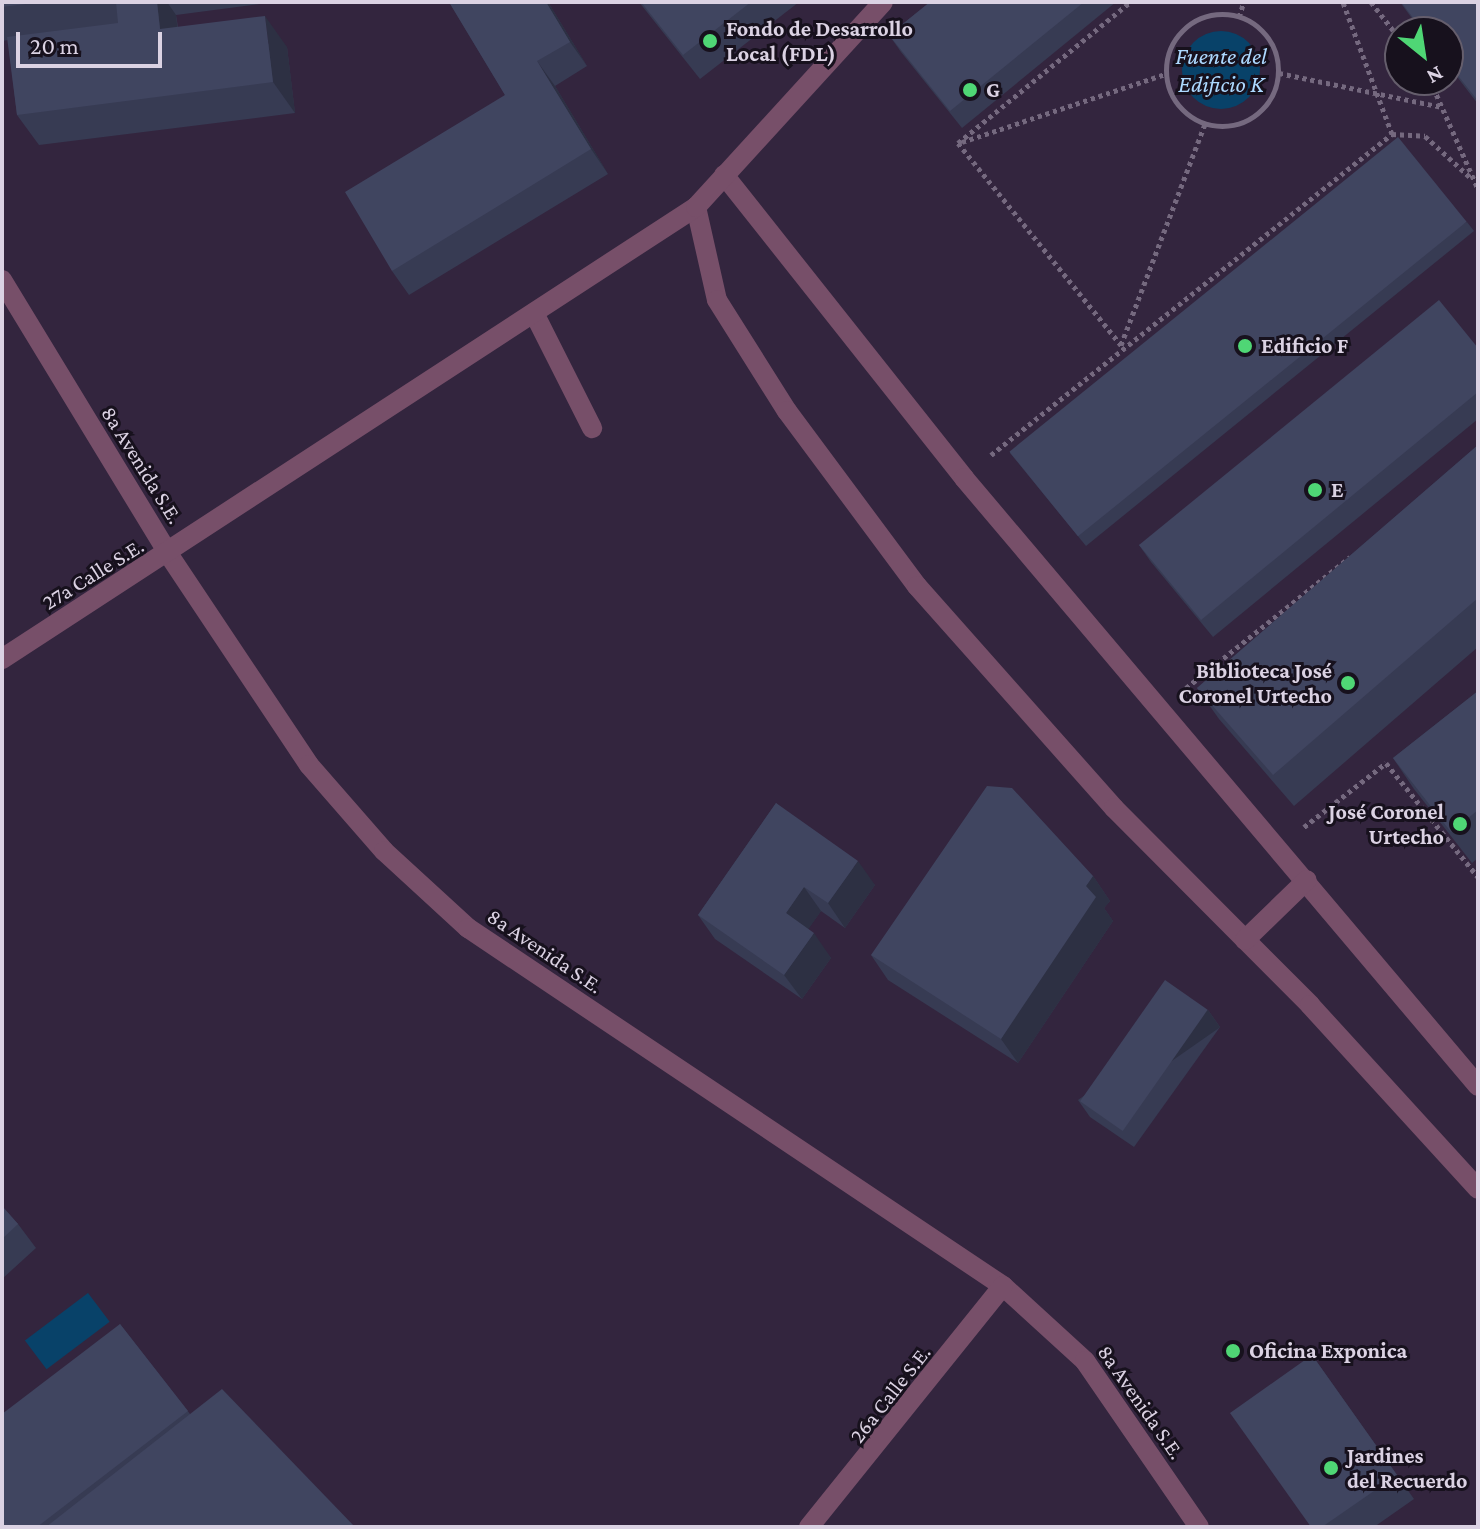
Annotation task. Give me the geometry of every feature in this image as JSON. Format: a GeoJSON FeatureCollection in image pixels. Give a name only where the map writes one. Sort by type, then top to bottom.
{"type":"FeatureCollection","features":[{"type":"Feature","properties":{"kind":"street","name":"27a Calle S.E."},"geometry":{"type":"LineString","coordinates":[[2,659],[169,555],[696,207],[883,2]]}},
{"type":"Feature","properties":{"kind":"street"},"geometry":{"type":"LineString","coordinates":[[724,175],[964,478],[1276,840],[1478,1086]]}},
{"type":"Feature","properties":{"kind":"street"},"geometry":{"type":"LineString","coordinates":[[696,207],[717,300],[841,485],[917,586],[1114,808],[1245,940],[1478,1189]]}},
{"type":"Feature","properties":{"kind":"street","name":"8a Avenida S.E."},"geometry":{"type":"LineString","coordinates":[[2,280],[169,555],[309,765],[384,851],[468,928],[1003,1286],[1085,1361],[1199,1527]]}},
{"type":"Feature","properties":{"kind":"street"},"geometry":{"type":"LineString","coordinates":[[534,313],[592,428]]}},
{"type":"Feature","properties":{"kind":"street"},"geometry":{"type":"LineString","coordinates":[[1245,940],[1307,880]]}},
{"type":"Feature","properties":{"kind":"street","name":"26a Calle S.E."},"geometry":{"type":"LineString","coordinates":[[809,1527],[1003,1286]]}},
{"type":"Feature","properties":{"kind":"path"},"geometry":{"type":"LineString","coordinates":[[958,143],[1130,2]]}},
{"type":"Feature","properties":{"kind":"path"},"geometry":{"type":"LineString","coordinates":[[1239,17],[1244,2]]}},
{"type":"Feature","properties":{"kind":"path"},"geometry":{"type":"LineString","coordinates":[[1343,2],[1392,134]]}},
{"type":"Feature","properties":{"kind":"path"},"geometry":{"type":"LineString","coordinates":[[1371,2],[1384,19]]}},
{"type":"Feature","properties":{"kind":"path"},"geometry":{"type":"LineString","coordinates":[[1206,15],[1239,17],[1270,39],[1279,73],[1264,108],[1248,120],[1205,124],[1175,104],[1165,74],[1180,31],[1206,15]]}},
{"type":"Feature","properties":{"kind":"path"},"geometry":{"type":"LineString","coordinates":[[1279,73],[1442,107]]}},
{"type":"Feature","properties":{"kind":"path"},"geometry":{"type":"LineString","coordinates":[[958,143],[1165,74]]}},
{"type":"Feature","properties":{"kind":"path"},"geometry":{"type":"LineString","coordinates":[[1437,96],[1478,189]]}},
{"type":"Feature","properties":{"kind":"path"},"geometry":{"type":"LineString","coordinates":[[1121,345],[1205,124]]}},
{"type":"Feature","properties":{"kind":"path"},"geometry":{"type":"LineString","coordinates":[[964,478],[1121,345],[1392,134],[1425,136],[1474,181]]}},
{"type":"Feature","properties":{"kind":"path"},"geometry":{"type":"LineString","coordinates":[[958,143],[1121,345]]}},
{"type":"Feature","properties":{"kind":"path"},"geometry":{"type":"LineString","coordinates":[[1160,707],[1357,552]]}},
{"type":"Feature","properties":{"kind":"path"},"geometry":{"type":"LineString","coordinates":[[1276,840],[1386,763],[1478,877]]}},
{"type":"Feature","properties":{"kind":"water","name":"Fuente del Edificio K"},"geometry":{"type":"Polygon","coordinates":[[[1213,31],[1229,31],[1243,37],[1254,48],[1260,70],[1254,92],[1243,103],[1229,109],[1213,109],[1199,103],[1188,92],[1182,78],[1182,62],[1188,48],[1199,37],[1213,31]]]}},
{"type":"Feature","properties":{"kind":"water"},"geometry":{"type":"Polygon","coordinates":[[[88,1293],[110,1322],[47,1369],[25,1341],[88,1293]]]}},
{"type":"Feature","properties":{"kind":"building"},"geometry":{"type":"Polygon","coordinates":[[[2,2],[41,2],[2,7],[2,2]]]}},
{"type":"Feature","properties":{"kind":"building"},"geometry":{"type":"Polygon","coordinates":[[[116,2],[157,2],[160,29],[265,16],[273,82],[17,115],[7,37],[118,23],[116,2]]]}},
{"type":"Feature","properties":{"kind":"building"},"geometry":{"type":"Polygon","coordinates":[[[449,2],[546,2],[570,42],[537,61],[591,149],[392,271],[345,192],[505,95],[449,2]]]}},
{"type":"Feature","properties":{"kind":"building"},"geometry":{"type":"Polygon","coordinates":[[[641,2],[751,2],[683,55],[641,2]]]}},
{"type":"Feature","properties":{"kind":"building","name":"G"},"geometry":{"type":"Polygon","coordinates":[[[930,2],[1084,2],[950,111],[889,35],[930,2]]]}},
{"type":"Feature","properties":{"kind":"building"},"geometry":{"type":"Polygon","coordinates":[[[1401,2],[1478,2],[1478,101],[1464,83],[1464,16],[1412,16],[1401,2]]]}},
{"type":"Feature","properties":{"kind":"building","name":"Edificio F"},"geometry":{"type":"Polygon","coordinates":[[[1398,137],[1467,222],[1078,536],[1009,452],[1398,137]]]}},
{"type":"Feature","properties":{"kind":"building","name":"E"},"geometry":{"type":"Polygon","coordinates":[[[1439,300],[1478,348],[1478,392],[1201,620],[1139,545],[1439,300]]]}},
{"type":"Feature","properties":{"kind":"building","name":"Biblioteca José Coronel Urtecho"},"geometry":{"type":"Polygon","coordinates":[[[1478,445],[1478,598],[1273,775],[1197,688],[1478,445]]]}},
{"type":"Feature","properties":{"kind":"building"},"geometry":{"type":"Polygon","coordinates":[[[1478,691],[1478,810],[1451,832],[1393,758],[1478,691]]]}},
{"type":"Feature","properties":{"kind":"building"},"geometry":{"type":"Polygon","coordinates":[[[987,786],[1012,788],[1093,876],[1086,886],[1096,897],[1001,1039],[871,955],[987,786]]]}},
{"type":"Feature","properties":{"kind":"building"},"geometry":{"type":"Polygon","coordinates":[[[776,803],[858,861],[828,903],[804,887],[786,913],[814,933],[784,975],[698,915],[776,803]]]}},
{"type":"Feature","properties":{"kind":"building"},"geometry":{"type":"Polygon","coordinates":[[[1165,980],[1208,1010],[1123,1131],[1080,1101],[1165,980]]]}},
{"type":"Feature","properties":{"kind":"building"},"geometry":{"type":"Polygon","coordinates":[[[2,1206],[18,1224],[2,1239],[2,1206]]]}},
{"type":"Feature","properties":{"kind":"building"},"geometry":{"type":"Polygon","coordinates":[[[120,1324],[188,1411],[37,1527],[2,1527],[2,1414],[120,1324]]]}},
{"type":"Feature","properties":{"kind":"building","name":"Jardines del Recuerdo"},"geometry":{"type":"Polygon","coordinates":[[[1312,1355],[1397,1475],[1322,1527],[1311,1527],[1230,1413],[1312,1355]]]}},
{"type":"Feature","properties":{"kind":"building"},"geometry":{"type":"Polygon","coordinates":[[[222,1389],[355,1527],[46,1527],[222,1389]]]}},
{"type":"Feature","properties":{"kind":"place","name":"Fondo de Desarrollo Local (FDL)"},"geometry":{"type":"Point","coordinates":[710,41]}},
{"type":"Feature","properties":{"kind":"place","name":"G"},"geometry":{"type":"Point","coordinates":[970,90]}},
{"type":"Feature","properties":{"kind":"place","name":"Edificio F"},"geometry":{"type":"Point","coordinates":[1245,346]}},
{"type":"Feature","properties":{"kind":"place","name":"E"},"geometry":{"type":"Point","coordinates":[1315,490]}},
{"type":"Feature","properties":{"kind":"place","name":"Biblioteca José Coronel Urtecho"},"geometry":{"type":"Point","coordinates":[1348,683]}},
{"type":"Feature","properties":{"kind":"place","name":"José Coronel Urtecho"},"geometry":{"type":"Point","coordinates":[1460,824]}},
{"type":"Feature","properties":{"kind":"place","name":"Oficina Exponica"},"geometry":{"type":"Point","coordinates":[1233,1351]}},
{"type":"Feature","properties":{"kind":"place","name":"Jardines del Recuerdo"},"geometry":{"type":"Point","coordinates":[1331,1468]}}]}
